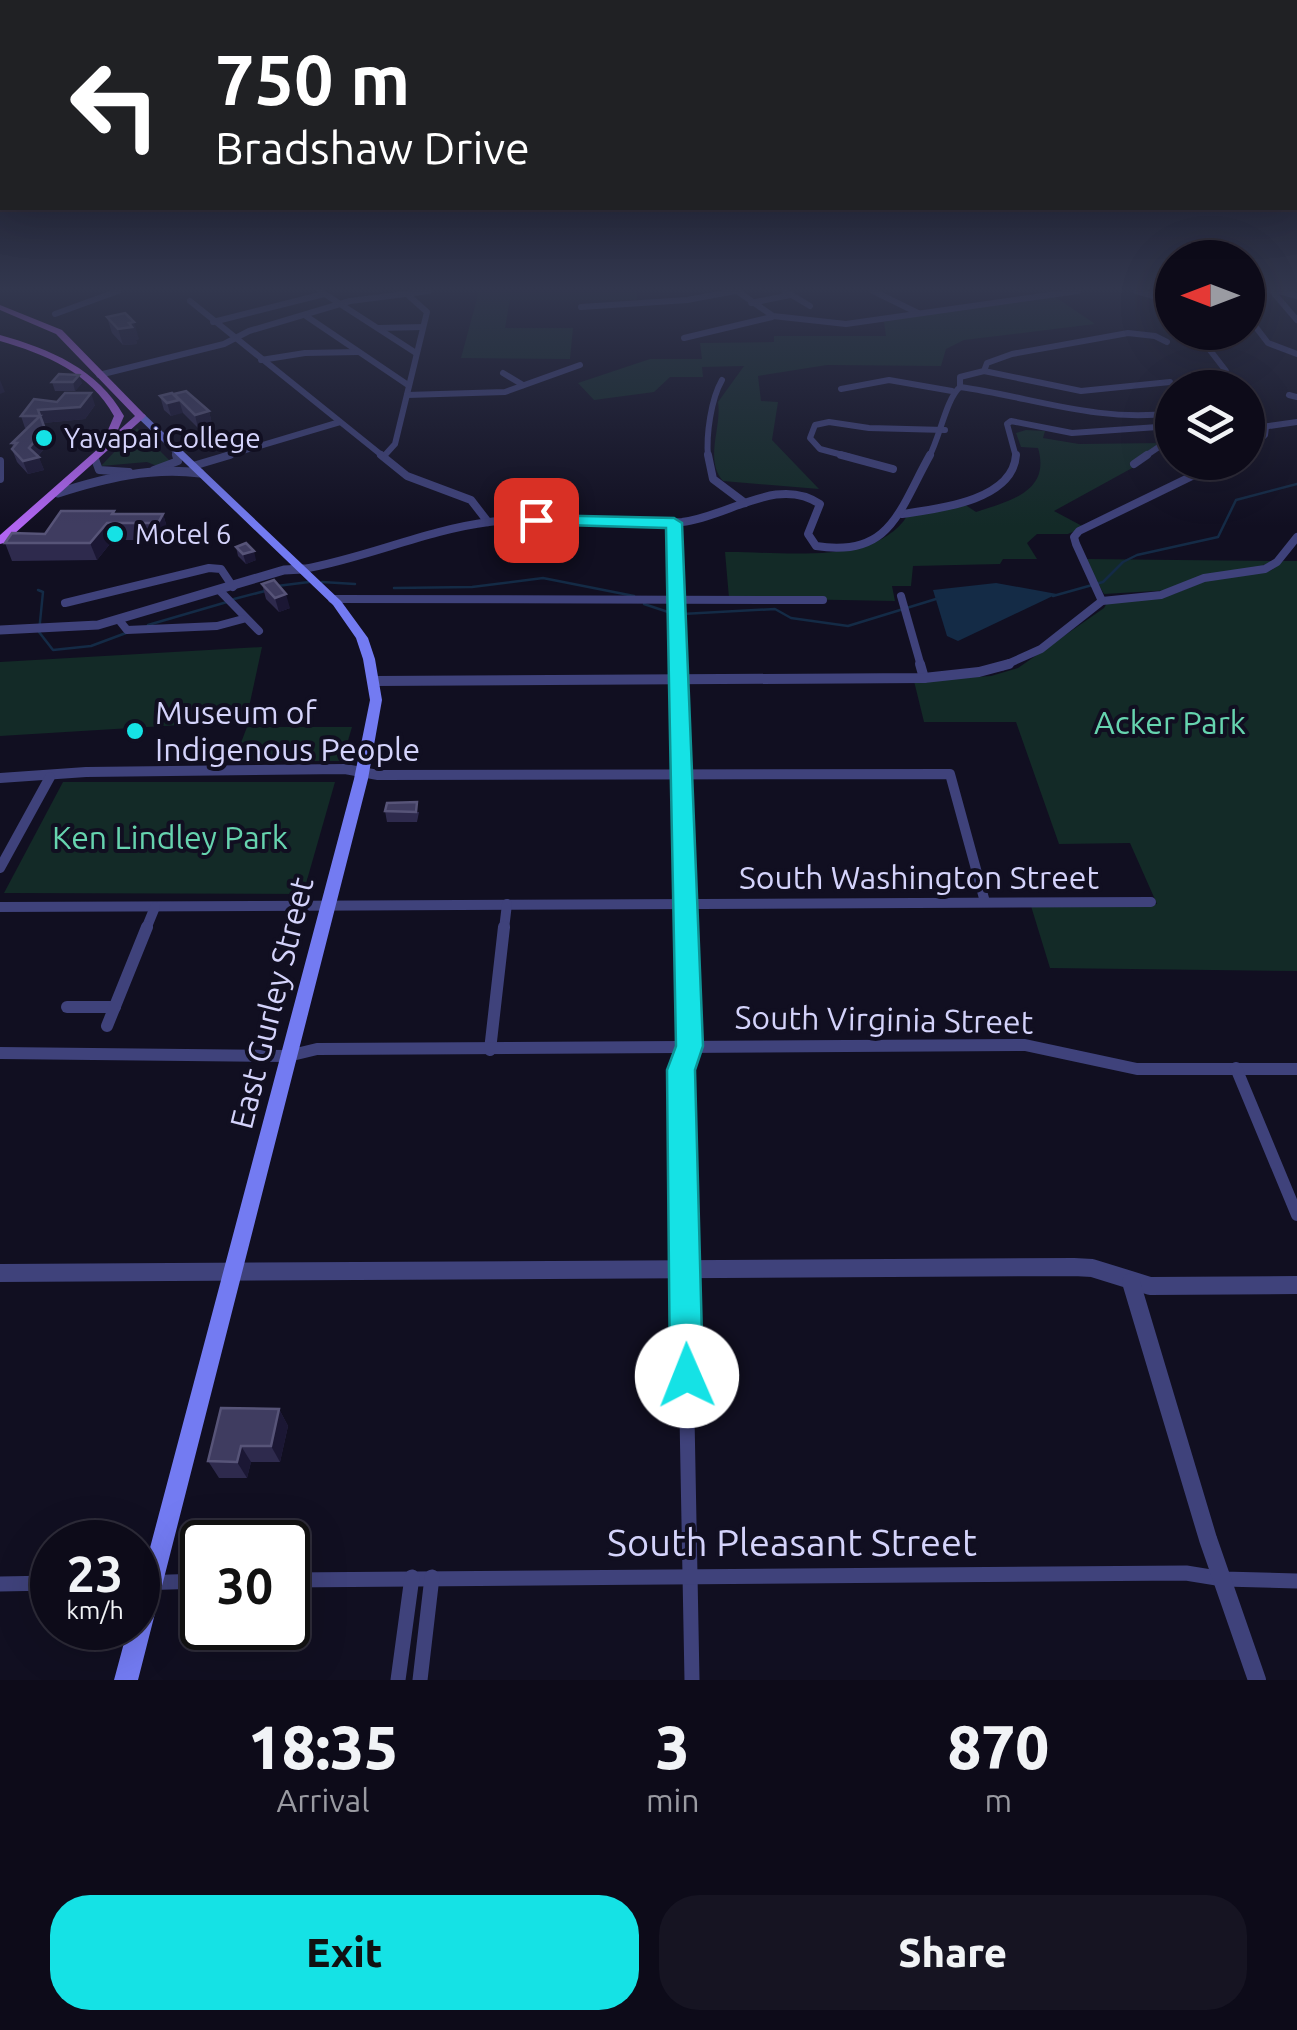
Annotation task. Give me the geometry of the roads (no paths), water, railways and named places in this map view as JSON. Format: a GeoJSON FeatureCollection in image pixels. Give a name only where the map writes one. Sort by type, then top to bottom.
{"type":"FeatureCollection","features":[{"type":"Feature","properties":{"kind":"main road"},"geometry":{"type":"LineString","coordinates":[[66,369],[100,381]]}},
{"type":"Feature","properties":{"kind":"main road"},"geometry":{"type":"LineString","coordinates":[[0,542],[118,424],[116,408],[100,381],[78,369]]}},
{"type":"Feature","properties":{"kind":"main road"},"geometry":{"type":"LineString","coordinates":[[83,369],[100,381]]}},
{"type":"Feature","properties":{"kind":"main road","name":"East Gurley Street"},"geometry":{"type":"LineString","coordinates":[[90,369],[332,599],[362,638],[374,681],[374,719],[362,774],[234,1274],[160,1531]]}},
{"type":"Feature","properties":{"kind":"main road"},"geometry":{"type":"LineString","coordinates":[[40,506],[142,416]]}},
{"type":"Feature","properties":{"kind":"main road","name":"East Gurley Street"},"geometry":{"type":"LineString","coordinates":[[126,1680],[132,1650]]}},
{"type":"Feature","properties":{"kind":"street"},"geometry":{"type":"LineString","coordinates":[[100,381],[137,369]]}},
{"type":"Feature","properties":{"kind":"street"},"geometry":{"type":"LineString","coordinates":[[273,369],[420,482],[471,500],[488,522]]}},
{"type":"Feature","properties":{"kind":"street"},"geometry":{"type":"LineString","coordinates":[[384,369],[408,385]]}},
{"type":"Feature","properties":{"kind":"street"},"geometry":{"type":"LineString","coordinates":[[385,456],[392,452],[412,369]]}},
{"type":"Feature","properties":{"kind":"street"},"geometry":{"type":"LineString","coordinates":[[408,395],[487,395],[567,369]]}},
{"type":"Feature","properties":{"kind":"street"},"geometry":{"type":"LineString","coordinates":[[0,630],[82,627],[119,620],[284,570],[302,569],[488,522],[674,523],[712,518],[779,493],[813,498],[820,504],[808,534],[810,541],[828,549],[869,542],[884,534],[902,514],[945,430],[960,377],[978,369]]}},
{"type":"Feature","properties":{"kind":"street"},"geometry":{"type":"LineString","coordinates":[[996,369],[1081,390],[1155,383]]}},
{"type":"Feature","properties":{"kind":"street"},"geometry":{"type":"LineString","coordinates":[[503,373],[523,385]]}},
{"type":"Feature","properties":{"kind":"street"},"geometry":{"type":"LineString","coordinates":[[722,380],[710,400],[713,426],[707,444],[709,469],[713,479],[745,503]]}},
{"type":"Feature","properties":{"kind":"street"},"geometry":{"type":"LineString","coordinates":[[841,390],[888,380],[1155,419]]}},
{"type":"Feature","properties":{"kind":"street"},"geometry":{"type":"LineString","coordinates":[[902,514],[946,505],[998,485],[1014,468],[1016,459],[1007,424],[1011,421],[1072,434],[1155,423]]}},
{"type":"Feature","properties":{"kind":"street"},"geometry":{"type":"LineString","coordinates":[[95,459],[98,470],[196,470],[340,422]]}},
{"type":"Feature","properties":{"kind":"street"},"geometry":{"type":"LineString","coordinates":[[893,468],[820,449],[810,438],[814,425],[830,422],[869,428],[945,430]]}},
{"type":"Feature","properties":{"kind":"street"},"geometry":{"type":"LineString","coordinates":[[1265,434],[1266,426],[1297,422]]}},
{"type":"Feature","properties":{"kind":"street"},"geometry":{"type":"LineString","coordinates":[[372,446],[394,440]]}},
{"type":"Feature","properties":{"kind":"street"},"geometry":{"type":"LineString","coordinates":[[152,470],[178,461],[174,449]]}},
{"type":"Feature","properties":{"kind":"street"},"geometry":{"type":"LineString","coordinates":[[1134,464],[1155,450]]}},
{"type":"Feature","properties":{"kind":"street"},"geometry":{"type":"LineString","coordinates":[[0,461],[0,479]]}},
{"type":"Feature","properties":{"kind":"street"},"geometry":{"type":"LineString","coordinates":[[58,493],[129,472]]}},
{"type":"Feature","properties":{"kind":"street"},"geometry":{"type":"LineString","coordinates":[[1102,601],[1074,537],[1186,480]]}},
{"type":"Feature","properties":{"kind":"street"},"geometry":{"type":"LineString","coordinates":[[674,523],[689,1046],[681,1070],[692,1680]]}},
{"type":"Feature","properties":{"kind":"street"},"geometry":{"type":"LineString","coordinates":[[374,681],[969,676],[1005,668],[1035,652],[1102,601],[1161,595],[1204,578],[1266,569],[1277,562],[1288,543],[1297,537]]}},
{"type":"Feature","properties":{"kind":"street"},"geometry":{"type":"LineString","coordinates":[[65,603],[195,569],[221,569],[233,587]]}},
{"type":"Feature","properties":{"kind":"street"},"geometry":{"type":"LineString","coordinates":[[220,591],[259,631]]}},
{"type":"Feature","properties":{"kind":"street"},"geometry":{"type":"LineString","coordinates":[[901,596],[924,678]]}},
{"type":"Feature","properties":{"kind":"street"},"geometry":{"type":"LineString","coordinates":[[332,599],[824,600]]}},
{"type":"Feature","properties":{"kind":"street"},"geometry":{"type":"LineString","coordinates":[[119,620],[127,630],[217,626],[243,618]]}},
{"type":"Feature","properties":{"kind":"street"},"geometry":{"type":"LineString","coordinates":[[0,778],[86,772],[345,769],[362,774],[950,774],[985,902]]}},
{"type":"Feature","properties":{"kind":"street"},"geometry":{"type":"LineString","coordinates":[[0,868],[50,777]]}},
{"type":"Feature","properties":{"kind":"street","name":"South Washington Street"},"geometry":{"type":"LineString","coordinates":[[0,907],[1151,902]]}},
{"type":"Feature","properties":{"kind":"street"},"geometry":{"type":"LineString","coordinates":[[490,1050],[507,904]]}},
{"type":"Feature","properties":{"kind":"street"},"geometry":{"type":"LineString","coordinates":[[107,1026],[155,906]]}},
{"type":"Feature","properties":{"kind":"street"},"geometry":{"type":"LineString","coordinates":[[67,1007],[115,1007]]}},
{"type":"Feature","properties":{"kind":"street","name":"South Virginia Street"},"geometry":{"type":"LineString","coordinates":[[0,1053],[288,1056],[317,1049],[1026,1045],[1137,1069],[1297,1069]]}},
{"type":"Feature","properties":{"kind":"street"},"geometry":{"type":"LineString","coordinates":[[1236,1068],[1297,1215]]}},
{"type":"Feature","properties":{"kind":"street"},"geometry":{"type":"LineString","coordinates":[[0,1273],[1074,1267],[1116,1274],[1150,1286],[1297,1285]]}},
{"type":"Feature","properties":{"kind":"street"},"geometry":{"type":"LineString","coordinates":[[1131,1282],[1257,1680]]}},
{"type":"Feature","properties":{"kind":"street","name":"South Pleasant Street"},"geometry":{"type":"LineString","coordinates":[[310,1579],[1186,1573],[1223,1580],[1297,1581]]}},
{"type":"Feature","properties":{"kind":"street"},"geometry":{"type":"LineString","coordinates":[[420,1680],[432,1576]]}},
{"type":"Feature","properties":{"kind":"street"},"geometry":{"type":"LineString","coordinates":[[398,1680],[412,1577]]}},
{"type":"Feature","properties":{"kind":"street"},"geometry":{"type":"LineString","coordinates":[[0,1584],[30,1583]]}},
{"type":"Feature","properties":{"kind":"water"},"geometry":{"type":"Polygon","coordinates":[[[996,583],[1057,594],[958,641],[947,636],[933,590],[996,583]]]}},
{"type":"Feature","properties":{"kind":"waterway"},"geometry":{"type":"LineString","coordinates":[[1053,596],[1103,582],[1123,562],[1137,555],[1218,537],[1236,500],[1297,484]]}},
{"type":"Feature","properties":{"kind":"waterway"},"geometry":{"type":"LineString","coordinates":[[394,588],[472,587],[543,578],[634,596]]}},
{"type":"Feature","properties":{"kind":"waterway"},"geometry":{"type":"LineString","coordinates":[[277,586],[309,582]]}},
{"type":"Feature","properties":{"kind":"waterway"},"geometry":{"type":"LineString","coordinates":[[322,582],[355,584]]}},
{"type":"Feature","properties":{"kind":"waterway"},"geometry":{"type":"LineString","coordinates":[[38,590],[43,592],[39,632],[53,650],[91,646],[126,633]]}},
{"type":"Feature","properties":{"kind":"waterway"},"geometry":{"type":"LineString","coordinates":[[234,599],[265,591]]}},
{"type":"Feature","properties":{"kind":"waterway"},"geometry":{"type":"LineString","coordinates":[[682,614],[775,609],[791,618],[848,626],[936,599]]}},
{"type":"Feature","properties":{"kind":"waterway"},"geometry":{"type":"LineString","coordinates":[[148,625],[227,602]]}},
{"type":"Feature","properties":{"kind":"waterway"},"geometry":{"type":"LineString","coordinates":[[644,604],[674,614]]}},
{"type":"Feature","properties":{"kind":"place","name":"Yavapai College"},"geometry":{"type":"Point","coordinates":[44,438]}},
{"type":"Feature","properties":{"kind":"place","name":"Motel 6"},"geometry":{"type":"Point","coordinates":[115,534]}},
{"type":"Feature","properties":{"kind":"place","name":"Museum of Indigenous People"},"geometry":{"type":"Point","coordinates":[135,731]}},
{"type":"Feature","properties":{"kind":"park label","name":"Acker Park"},"geometry":{"type":"Point","coordinates":[1170,723]}},
{"type":"Feature","properties":{"kind":"park label","name":"Ken Lindley Park"},"geometry":{"type":"Point","coordinates":[170,838]}}]}
